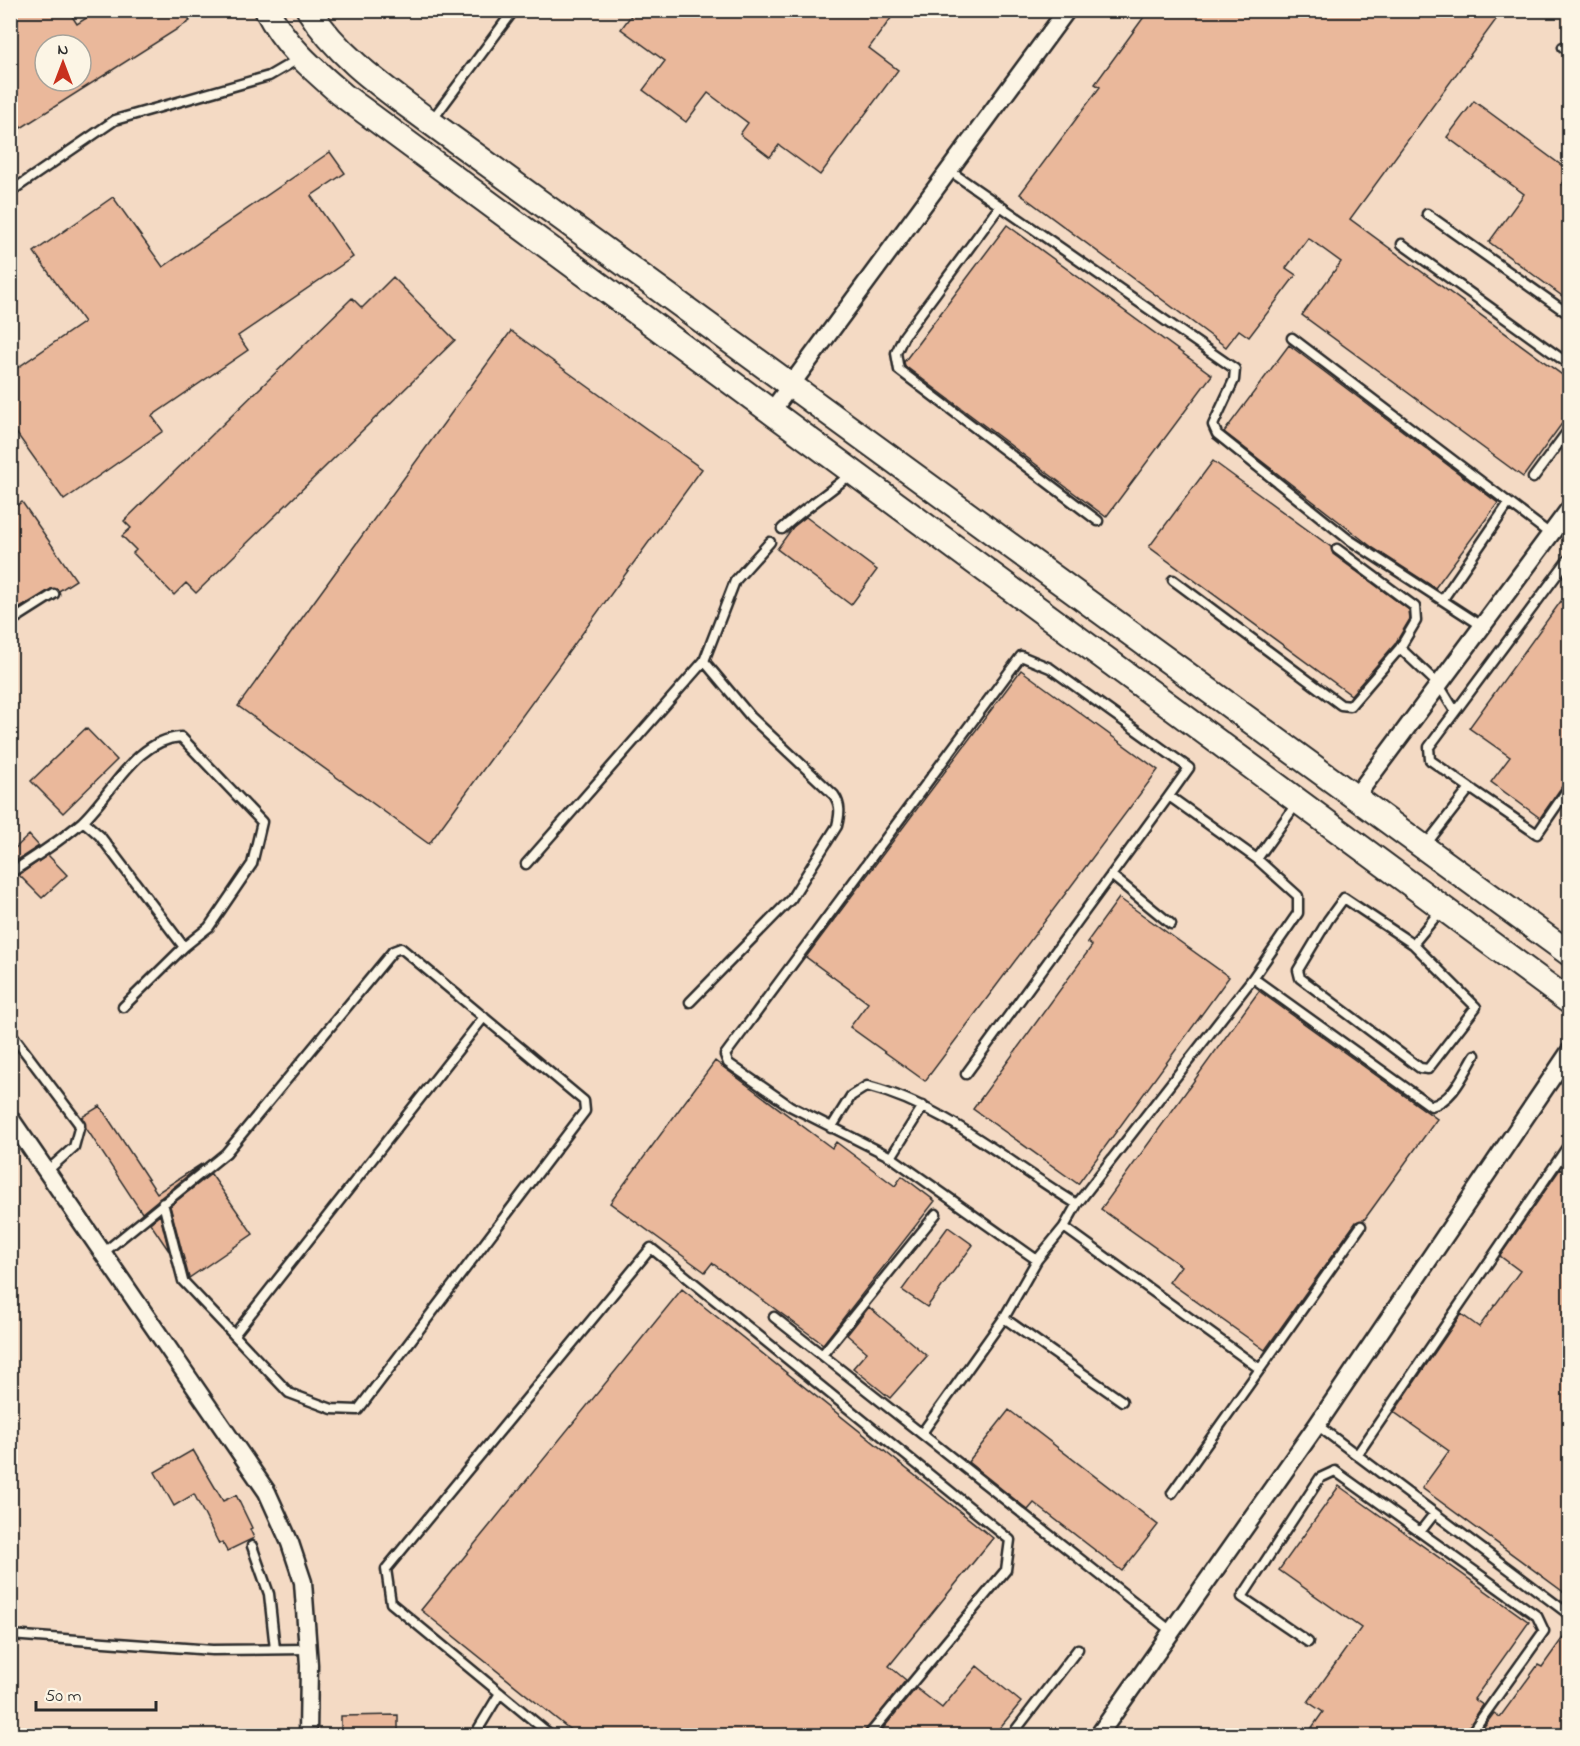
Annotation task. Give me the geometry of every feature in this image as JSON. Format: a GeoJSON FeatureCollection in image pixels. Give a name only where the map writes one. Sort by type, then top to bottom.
{"type":"FeatureCollection","features":[{"type":"Feature","properties":{"kind":"street"},"geometry":{"type":"LineString","coordinates":[[267,10],[275,26],[301,58],[344,96],[954,548],[1299,800],[1569,1002]]}},
{"type":"Feature","properties":{"kind":"street"},"geometry":{"type":"LineString","coordinates":[[309,10],[319,27],[362,71],[430,122],[1356,796],[1569,954]]}},
{"type":"Feature","properties":{"kind":"street"},"geometry":{"type":"LineString","coordinates":[[771,412],[1067,10]]}},
{"type":"Feature","properties":{"kind":"street"},"geometry":{"type":"LineString","coordinates":[[1356,796],[1569,508]]}},
{"type":"Feature","properties":{"kind":"street"},"geometry":{"type":"LineString","coordinates":[[954,548],[974,520]]}},
{"type":"Feature","properties":{"kind":"street"},"geometry":{"type":"LineString","coordinates":[[1098,1736],[1317,1425],[1569,1051]]}},
{"type":"Feature","properties":{"kind":"street"},"geometry":{"type":"LineString","coordinates":[[10,1118],[267,1492],[290,1543],[303,1582],[308,1649],[308,1736]]}},
{"type":"Feature","properties":{"kind":"lane"},"geometry":{"type":"LineString","coordinates":[[430,122],[514,10]]}},
{"type":"Feature","properties":{"kind":"lane"},"geometry":{"type":"LineString","coordinates":[[10,192],[115,120],[269,76],[301,58]]}},
{"type":"Feature","properties":{"kind":"lane"},"geometry":{"type":"LineString","coordinates":[[950,171],[1235,369],[1234,380],[1213,425],[1217,434],[1348,538],[1482,626]]}},
{"type":"Feature","properties":{"kind":"lane"},"geometry":{"type":"LineString","coordinates":[[1000,206],[904,336],[896,353],[899,370],[1098,521]]}},
{"type":"Feature","properties":{"kind":"lane"},"geometry":{"type":"LineString","coordinates":[[1427,214],[1569,315]]}},
{"type":"Feature","properties":{"kind":"lane"},"geometry":{"type":"LineString","coordinates":[[1402,244],[1569,365]]}},
{"type":"Feature","properties":{"kind":"lane"},"geometry":{"type":"LineString","coordinates":[[1292,338],[1550,534]]}},
{"type":"Feature","properties":{"kind":"lane"},"geometry":{"type":"LineString","coordinates":[[1533,478],[1569,428]]}},
{"type":"Feature","properties":{"kind":"lane"},"geometry":{"type":"LineString","coordinates":[[782,529],[852,472]]}},
{"type":"Feature","properties":{"kind":"lane"},"geometry":{"type":"LineString","coordinates":[[1443,599],[1509,503]]}},
{"type":"Feature","properties":{"kind":"lane"},"geometry":{"type":"LineString","coordinates":[[526,864],[704,661],[735,581],[770,542]]}},
{"type":"Feature","properties":{"kind":"lane"},"geometry":{"type":"LineString","coordinates":[[1173,580],[1341,705],[1350,706],[1401,648],[1416,621],[1415,607],[1337,549]]}},
{"type":"Feature","properties":{"kind":"lane"},"geometry":{"type":"LineString","coordinates":[[1569,557],[1429,747],[1430,760],[1537,834],[1569,786]]}},
{"type":"Feature","properties":{"kind":"lane"},"geometry":{"type":"LineString","coordinates":[[10,622],[54,594]]}},
{"type":"Feature","properties":{"kind":"lane"},"geometry":{"type":"LineString","coordinates":[[1401,648],[1439,685],[1455,711]]}},
{"type":"Feature","properties":{"kind":"lane"},"geometry":{"type":"LineString","coordinates":[[966,1074],[1189,768],[1050,668],[1021,656],[725,1055],[728,1063],[790,1106],[891,1156],[1038,1260]]}},
{"type":"Feature","properties":{"kind":"lane"},"geometry":{"type":"LineString","coordinates":[[690,1002],[791,898],[837,826],[840,815],[838,801],[834,795],[751,717],[704,661]]}},
{"type":"Feature","properties":{"kind":"lane"},"geometry":{"type":"LineString","coordinates":[[10,873],[83,821],[129,766],[165,738],[181,737],[262,822],[252,864],[209,927],[184,947],[123,1007]]}},
{"type":"Feature","properties":{"kind":"lane"},"geometry":{"type":"LineString","coordinates":[[1424,847],[1470,788]]}},
{"type":"Feature","properties":{"kind":"lane"},"geometry":{"type":"LineString","coordinates":[[922,1433],[1004,1318],[1038,1260],[1064,1227],[1077,1204],[1253,978],[1298,914],[1298,896],[1257,859],[1169,796]]}},
{"type":"Feature","properties":{"kind":"lane"},"geometry":{"type":"LineString","coordinates":[[1257,859],[1299,800]]}},
{"type":"Feature","properties":{"kind":"lane"},"geometry":{"type":"LineString","coordinates":[[83,821],[100,836],[184,947]]}},
{"type":"Feature","properties":{"kind":"lane"},"geometry":{"type":"LineString","coordinates":[[1111,875],[1171,924]]}},
{"type":"Feature","properties":{"kind":"lane"},"geometry":{"type":"LineString","coordinates":[[1344,898],[1413,944],[1476,1007],[1428,1069],[1420,1068],[1300,978],[1298,970],[1344,898]]}},
{"type":"Feature","properties":{"kind":"lane"},"geometry":{"type":"LineString","coordinates":[[1413,944],[1443,907]]}},
{"type":"Feature","properties":{"kind":"lane"},"geometry":{"type":"LineString","coordinates":[[103,1253],[163,1203],[226,1153],[393,951],[401,948],[584,1101],[585,1111],[358,1410],[332,1409],[289,1393],[183,1281],[163,1203]]}},
{"type":"Feature","properties":{"kind":"lane"},"geometry":{"type":"LineString","coordinates":[[1253,978],[1431,1106],[1441,1104],[1450,1095],[1475,1055]]}},
{"type":"Feature","properties":{"kind":"lane"},"geometry":{"type":"LineString","coordinates":[[234,1335],[484,1017]]}},
{"type":"Feature","properties":{"kind":"lane"},"geometry":{"type":"LineString","coordinates":[[10,1032],[80,1125],[74,1147],[46,1171]]}},
{"type":"Feature","properties":{"kind":"lane"},"geometry":{"type":"LineString","coordinates":[[831,1128],[851,1096],[867,1086],[923,1106],[1077,1204]]}},
{"type":"Feature","properties":{"kind":"lane"},"geometry":{"type":"LineString","coordinates":[[891,1156],[923,1106]]}},
{"type":"Feature","properties":{"kind":"lane"},"geometry":{"type":"LineString","coordinates":[[1357,1455],[1569,1147]]}},
{"type":"Feature","properties":{"kind":"lane"},"geometry":{"type":"LineString","coordinates":[[822,1355],[936,1214]]}},
{"type":"Feature","properties":{"kind":"lane"},"geometry":{"type":"LineString","coordinates":[[1172,1493],[1361,1226]]}},
{"type":"Feature","properties":{"kind":"lane"},"geometry":{"type":"LineString","coordinates":[[1064,1227],[1260,1369]]}},
{"type":"Feature","properties":{"kind":"lane"},"geometry":{"type":"LineString","coordinates":[[552,1736],[391,1603],[386,1569],[651,1248],[1010,1540],[1006,1570],[868,1736]]}},
{"type":"Feature","properties":{"kind":"lane"},"geometry":{"type":"LineString","coordinates":[[774,1317],[1171,1631]]}},
{"type":"Feature","properties":{"kind":"lane"},"geometry":{"type":"LineString","coordinates":[[1004,1318],[1122,1401]]}},
{"type":"Feature","properties":{"kind":"lane"},"geometry":{"type":"LineString","coordinates":[[1317,1425],[1569,1615]]}},
{"type":"Feature","properties":{"kind":"lane"},"geometry":{"type":"LineString","coordinates":[[1308,1642],[1242,1597],[1320,1478],[1335,1471],[1537,1616],[1544,1631],[1469,1736]]}},
{"type":"Feature","properties":{"kind":"lane"},"geometry":{"type":"LineString","coordinates":[[1420,1532],[1434,1514]]}},
{"type":"Feature","properties":{"kind":"lane"},"geometry":{"type":"LineString","coordinates":[[252,1546],[269,1594],[275,1649]]}},
{"type":"Feature","properties":{"kind":"lane"},"geometry":{"type":"LineString","coordinates":[[10,1635],[212,1650],[308,1649]]}},
{"type":"Feature","properties":{"kind":"lane"},"geometry":{"type":"LineString","coordinates":[[1011,1736],[1078,1649]]}},
{"type":"Feature","properties":{"kind":"lane"},"geometry":{"type":"LineString","coordinates":[[474,1736],[500,1693]]}},
{"type":"Feature","properties":{"kind":"shaded area"},"geometry":{"type":"Polygon","coordinates":[[[11,11],[1569,11],[1569,1735],[11,1736],[11,11]]]}},
{"type":"Feature","properties":{"kind":"building"},"geometry":{"type":"Polygon","coordinates":[[[10,10],[68,10],[77,24],[99,10],[202,10],[189,19],[190,21],[93,82],[93,33],[33,33],[33,93],[76,93],[21,128],[10,111],[10,10]]]}},
{"type":"Feature","properties":{"kind":"building"},"geometry":{"type":"Polygon","coordinates":[[[635,10],[897,10],[869,48],[898,70],[820,175],[779,145],[770,157],[740,134],[748,123],[708,93],[686,122],[643,90],[665,61],[621,29],[635,10]]]}},
{"type":"Feature","properties":{"kind":"building"},"geometry":{"type":"Polygon","coordinates":[[[1149,10],[1489,10],[1498,17],[1350,219],[1569,380],[1569,414],[1523,477],[1302,315],[1341,262],[1308,238],[1286,268],[1296,275],[1249,337],[1239,330],[1226,347],[1020,194],[1100,87],[1095,84],[1149,10]]]}},
{"type":"Feature","properties":{"kind":"building"},"geometry":{"type":"Polygon","coordinates":[[[1474,101],[1569,171],[1562,184],[1569,190],[1569,301],[1489,242],[1524,194],[1447,137],[1474,101]]]}},
{"type":"Feature","properties":{"kind":"building"},"geometry":{"type":"Polygon","coordinates":[[[330,152],[345,173],[311,196],[353,257],[238,336],[248,350],[152,416],[163,431],[64,500],[10,424],[10,373],[84,322],[34,252],[113,197],[163,267],[330,152]]]}},
{"type":"Feature","properties":{"kind":"building"},"geometry":{"type":"Polygon","coordinates":[[[1007,225],[1212,375],[1106,517],[905,366],[904,362],[1007,225]]]}},
{"type":"Feature","properties":{"kind":"building"},"geometry":{"type":"Polygon","coordinates":[[[393,277],[455,340],[196,593],[186,583],[174,595],[133,553],[136,550],[122,536],[131,528],[124,521],[352,298],[362,308],[393,277]]]}},
{"type":"Feature","properties":{"kind":"building"},"geometry":{"type":"Polygon","coordinates":[[[511,331],[702,469],[429,844],[238,706],[511,331]]]}},
{"type":"Feature","properties":{"kind":"building"},"geometry":{"type":"Polygon","coordinates":[[[1289,345],[1498,503],[1435,588],[1373,548],[1224,432],[1289,345]]]}},
{"type":"Feature","properties":{"kind":"building"},"geometry":{"type":"Polygon","coordinates":[[[1213,461],[1331,547],[1333,554],[1409,610],[1410,619],[1395,644],[1351,695],[1149,547],[1213,461]]]}},
{"type":"Feature","properties":{"kind":"building"},"geometry":{"type":"Polygon","coordinates":[[[22,502],[76,580],[59,591],[51,589],[10,614],[10,510],[22,502]]]}},
{"type":"Feature","properties":{"kind":"building"},"geometry":{"type":"Polygon","coordinates":[[[806,517],[877,570],[851,605],[777,549],[793,527],[806,517]]]}},
{"type":"Feature","properties":{"kind":"building"},"geometry":{"type":"Polygon","coordinates":[[[1569,590],[1569,780],[1565,782],[1540,818],[1491,782],[1510,757],[1469,728],[1569,590]]]}},
{"type":"Feature","properties":{"kind":"building"},"geometry":{"type":"Polygon","coordinates":[[[1021,670],[1158,770],[925,1081],[850,1027],[868,1003],[806,957],[1021,670]]]}},
{"type":"Feature","properties":{"kind":"building"},"geometry":{"type":"Polygon","coordinates":[[[86,728],[117,760],[63,813],[31,781],[86,728]]]}},
{"type":"Feature","properties":{"kind":"building"},"geometry":{"type":"Polygon","coordinates":[[[29,835],[39,846],[10,865],[10,853],[29,835]]]}},
{"type":"Feature","properties":{"kind":"building"},"geometry":{"type":"Polygon","coordinates":[[[48,855],[67,875],[42,898],[19,875],[48,855]]]}},
{"type":"Feature","properties":{"kind":"building"},"geometry":{"type":"Polygon","coordinates":[[[1119,898],[1229,977],[1078,1184],[973,1109],[1092,946],[1087,942],[1119,898]]]}},
{"type":"Feature","properties":{"kind":"building"},"geometry":{"type":"Polygon","coordinates":[[[1259,991],[1437,1119],[1364,1220],[1356,1222],[1265,1350],[1169,1282],[1181,1266],[1101,1209],[1259,991]]]}},
{"type":"Feature","properties":{"kind":"building"},"geometry":{"type":"Polygon","coordinates":[[[715,1061],[832,1148],[836,1142],[895,1186],[902,1176],[935,1201],[823,1344],[712,1263],[705,1272],[610,1203],[715,1061]]]}},
{"type":"Feature","properties":{"kind":"building"},"geometry":{"type":"Polygon","coordinates":[[[100,1106],[157,1193],[203,1163],[142,1213],[86,1128],[82,1117],[100,1106]]]}},
{"type":"Feature","properties":{"kind":"building"},"geometry":{"type":"Polygon","coordinates":[[[1560,1169],[1569,1176],[1569,1596],[1422,1488],[1449,1451],[1394,1412],[1461,1314],[1479,1327],[1520,1271],[1500,1256],[1560,1169]]]}},
{"type":"Feature","properties":{"kind":"building"},"geometry":{"type":"Polygon","coordinates":[[[211,1174],[253,1234],[189,1278],[170,1206],[211,1174]]]}},
{"type":"Feature","properties":{"kind":"building"},"geometry":{"type":"Polygon","coordinates":[[[160,1215],[169,1251],[150,1223],[160,1215]]]}},
{"type":"Feature","properties":{"kind":"building"},"geometry":{"type":"Polygon","coordinates":[[[948,1227],[973,1245],[927,1307],[902,1290],[948,1227]]]}},
{"type":"Feature","properties":{"kind":"building"},"geometry":{"type":"Polygon","coordinates":[[[682,1289],[993,1538],[889,1666],[906,1680],[862,1736],[578,1736],[421,1610],[682,1289]]]}},
{"type":"Feature","properties":{"kind":"building"},"geometry":{"type":"Polygon","coordinates":[[[869,1307],[927,1356],[890,1398],[853,1368],[867,1352],[847,1335],[869,1307]]]}},
{"type":"Feature","properties":{"kind":"building"},"geometry":{"type":"Polygon","coordinates":[[[1009,1410],[1158,1525],[1122,1571],[1034,1503],[1028,1510],[968,1462],[1009,1410]]]}},
{"type":"Feature","properties":{"kind":"building"},"geometry":{"type":"Polygon","coordinates":[[[193,1450],[223,1501],[236,1495],[252,1528],[250,1529],[254,1538],[227,1551],[222,1542],[219,1544],[194,1494],[174,1506],[155,1472],[193,1450]]]}},
{"type":"Feature","properties":{"kind":"building"},"geometry":{"type":"Polygon","coordinates":[[[1339,1486],[1529,1622],[1474,1699],[1483,1705],[1463,1736],[1306,1736],[1323,1712],[1308,1702],[1361,1628],[1279,1570],[1339,1486]]]}},
{"type":"Feature","properties":{"kind":"building"},"geometry":{"type":"Polygon","coordinates":[[[1569,1629],[1569,1736],[1493,1736],[1483,1728],[1494,1713],[1500,1717],[1538,1665],[1542,1667],[1569,1629]]]}},
{"type":"Feature","properties":{"kind":"building"},"geometry":{"type":"Polygon","coordinates":[[[977,1666],[1021,1702],[993,1736],[877,1736],[916,1688],[942,1708],[977,1666]]]}},
{"type":"Feature","properties":{"kind":"building"},"geometry":{"type":"Polygon","coordinates":[[[398,1715],[398,1736],[341,1736],[341,1716],[398,1715]]]}}]}
